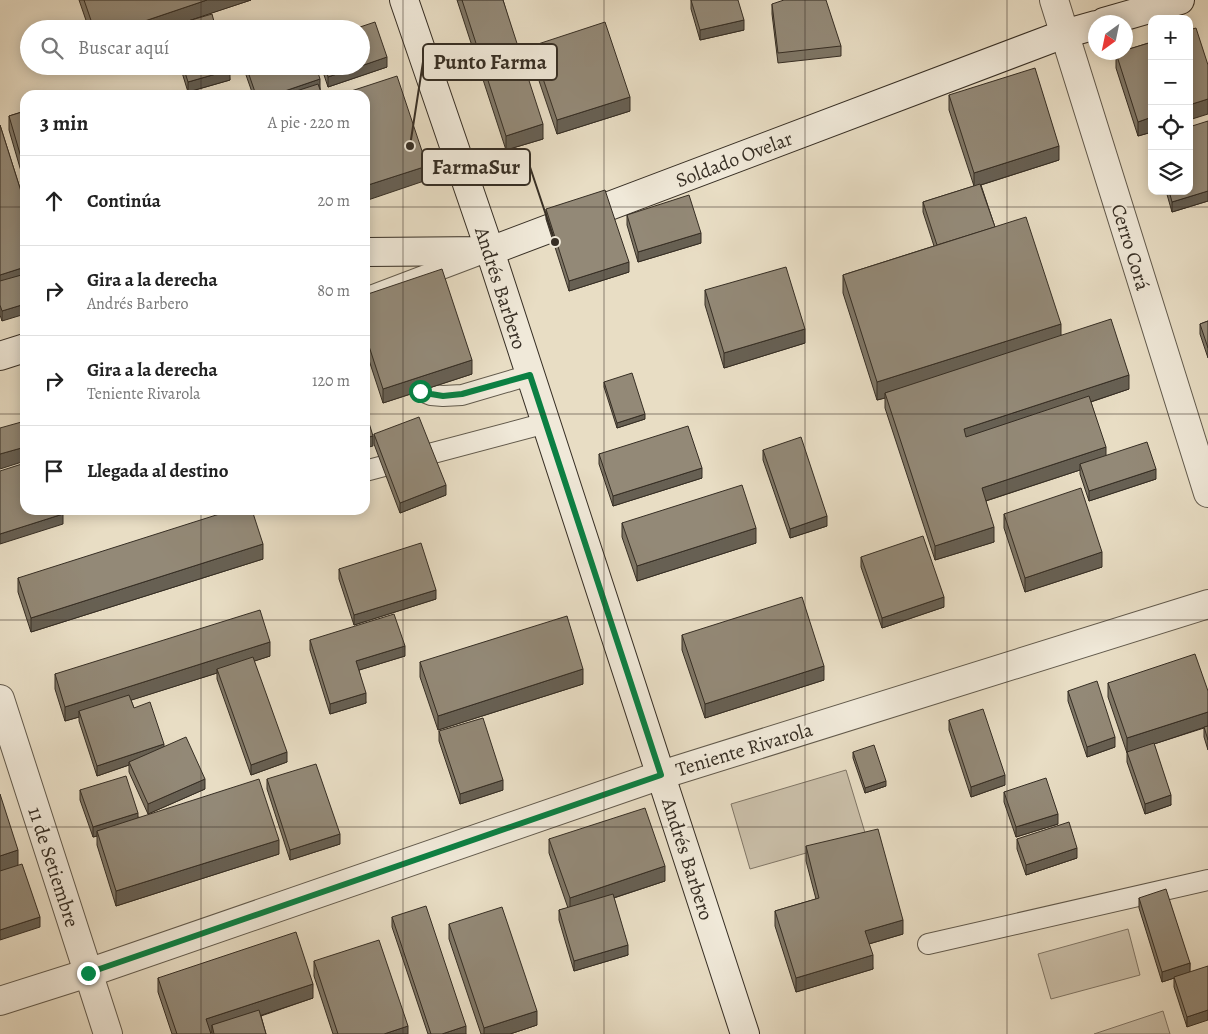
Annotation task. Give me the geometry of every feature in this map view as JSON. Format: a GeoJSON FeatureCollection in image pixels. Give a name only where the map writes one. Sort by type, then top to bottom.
{"type":"FeatureCollection","features":[{"type":"Feature","properties":{"kind":"street","name":"Andrés Barbero"},"geometry":{"type":"LineString","coordinates":[[404,0],[490,251],[745,1034]]}},
{"type":"Feature","properties":{"kind":"street","name":"Cerro Corá"},"geometry":{"type":"LineString","coordinates":[[1054,0],[1208,494]]}},
{"type":"Feature","properties":{"kind":"street"},"geometry":{"type":"LineString","coordinates":[[1128,15],[1180,0]]}},
{"type":"Feature","properties":{"kind":"street","name":"Soldado Ovelar"},"geometry":{"type":"LineString","coordinates":[[370,252],[490,251],[1064,34],[1088,27]]}},
{"type":"Feature","properties":{"kind":"street"},"geometry":{"type":"LineString","coordinates":[[0,356],[20,350]]}},
{"type":"Feature","properties":{"kind":"street","name":"Teniente Rivarola"},"geometry":{"type":"LineString","coordinates":[[0,1000],[88,973],[661,775],[1208,604]]}},
{"type":"Feature","properties":{"kind":"street","name":"11 de Setiembre"},"geometry":{"type":"LineString","coordinates":[[0,699],[108,1034]]}},
{"type":"Feature","properties":{"kind":"lane"},"geometry":{"type":"LineString","coordinates":[[370,301],[490,251]]}},
{"type":"Feature","properties":{"kind":"lane"},"geometry":{"type":"LineString","coordinates":[[420,391],[443,396],[462,394],[530,375]]}},
{"type":"Feature","properties":{"kind":"lane"},"geometry":{"type":"LineString","coordinates":[[370,470],[546,423]]}},
{"type":"Feature","properties":{"kind":"lane"},"geometry":{"type":"LineString","coordinates":[[928,944],[1208,880]]}},
{"type":"Feature","properties":{"kind":"shaded area"},"geometry":{"type":"Polygon","coordinates":[[[846,770],[866,836],[750,869],[731,804],[846,770]]]}},
{"type":"Feature","properties":{"kind":"shaded area"},"geometry":{"type":"Polygon","coordinates":[[[1128,929],[1140,975],[1051,999],[1038,954],[1128,929]]]}},
{"type":"Feature","properties":{"kind":"shaded area"},"geometry":{"type":"Polygon","coordinates":[[[1163,1011],[1170,1034],[1094,1034],[1163,1011]]]}},
{"type":"Feature","properties":{"kind":"building"},"geometry":{"type":"Polygon","coordinates":[[[84,0],[207,0],[148,20],[91,20],[84,0]]]}},
{"type":"Feature","properties":{"kind":"building"},"geometry":{"type":"Polygon","coordinates":[[[462,0],[503,0],[543,124],[506,136],[462,0]]]}},
{"type":"Feature","properties":{"kind":"building"},"geometry":{"type":"Polygon","coordinates":[[[691,0],[738,0],[744,20],[700,30],[691,0]]]}},
{"type":"Feature","properties":{"kind":"building"},"geometry":{"type":"Polygon","coordinates":[[[784,0],[826,0],[841,46],[778,53],[772,4],[784,0]]]}},
{"type":"Feature","properties":{"kind":"building"},"geometry":{"type":"Polygon","coordinates":[[[212,14],[214,20],[192,20],[212,14]]]}},
{"type":"Feature","properties":{"kind":"building"},"geometry":{"type":"Polygon","coordinates":[[[375,22],[387,57],[370,63],[370,24],[375,22]]]}},
{"type":"Feature","properties":{"kind":"building"},"geometry":{"type":"Polygon","coordinates":[[[605,22],[630,97],[557,120],[532,46],[605,22]]]}},
{"type":"Feature","properties":{"kind":"building"},"geometry":{"type":"Polygon","coordinates":[[[1196,28],[1208,65],[1208,99],[1193,104],[1193,60],[1193,29],[1196,28]]]}},
{"type":"Feature","properties":{"kind":"building"},"geometry":{"type":"Polygon","coordinates":[[[1148,43],[1148,118],[1138,122],[1118,60],[1133,60],[1133,48],[1148,43]]]}},
{"type":"Feature","properties":{"kind":"building"},"geometry":{"type":"Polygon","coordinates":[[[1035,68],[1059,146],[974,173],[949,95],[1035,68]]]}},
{"type":"Feature","properties":{"kind":"building"},"geometry":{"type":"Polygon","coordinates":[[[186,75],[212,75],[188,82],[186,75]]]}},
{"type":"Feature","properties":{"kind":"building"},"geometry":{"type":"Polygon","coordinates":[[[249,75],[319,75],[320,79],[288,90],[254,90],[249,75]]]}},
{"type":"Feature","properties":{"kind":"building"},"geometry":{"type":"Polygon","coordinates":[[[397,76],[427,166],[370,184],[370,90],[354,90],[397,76]]]}},
{"type":"Feature","properties":{"kind":"building"},"geometry":{"type":"Polygon","coordinates":[[[318,84],[320,90],[299,90],[318,84]]]}},
{"type":"Feature","properties":{"kind":"building"},"geometry":{"type":"Polygon","coordinates":[[[20,113],[20,154],[9,116],[20,113]]]}},
{"type":"Feature","properties":{"kind":"building"},"geometry":{"type":"Polygon","coordinates":[[[1208,121],[1208,191],[1172,202],[1170,195],[1193,195],[1193,126],[1208,121]]]}},
{"type":"Feature","properties":{"kind":"building"},"geometry":{"type":"Polygon","coordinates":[[[0,125],[20,188],[20,269],[0,275],[0,125]]]}},
{"type":"Feature","properties":{"kind":"building"},"geometry":{"type":"Polygon","coordinates":[[[980,184],[995,227],[937,245],[923,202],[980,184]]]}},
{"type":"Feature","properties":{"kind":"building"},"geometry":{"type":"Polygon","coordinates":[[[605,190],[629,262],[569,281],[546,209],[605,190]]]}},
{"type":"Feature","properties":{"kind":"building"},"geometry":{"type":"Polygon","coordinates":[[[689,195],[701,233],[638,252],[627,215],[689,195]]]}},
{"type":"Feature","properties":{"kind":"building"},"geometry":{"type":"Polygon","coordinates":[[[1026,217],[1061,324],[877,382],[843,275],[1026,217]]]}},
{"type":"Feature","properties":{"kind":"building"},"geometry":{"type":"Polygon","coordinates":[[[786,267],[805,329],[724,353],[705,290],[786,267]]]}},
{"type":"Feature","properties":{"kind":"building"},"geometry":{"type":"Polygon","coordinates":[[[442,269],[472,360],[383,389],[370,349],[370,293],[442,269]]]}},
{"type":"Feature","properties":{"kind":"building"},"geometry":{"type":"Polygon","coordinates":[[[20,275],[20,306],[2,311],[0,305],[0,281],[20,275]]]}},
{"type":"Feature","properties":{"kind":"building"},"geometry":{"type":"Polygon","coordinates":[[[1111,319],[1129,375],[964,429],[966,437],[1089,396],[1106,447],[982,488],[994,527],[935,546],[885,393],[1111,319]]]}},
{"type":"Feature","properties":{"kind":"building"},"geometry":{"type":"Polygon","coordinates":[[[1208,321],[1208,348],[1200,324],[1208,321]]]}},
{"type":"Feature","properties":{"kind":"building"},"geometry":{"type":"Polygon","coordinates":[[[632,373],[645,414],[617,423],[604,382],[632,373]]]}},
{"type":"Feature","properties":{"kind":"building"},"geometry":{"type":"Polygon","coordinates":[[[419,417],[446,485],[400,503],[374,434],[419,417]]]}},
{"type":"Feature","properties":{"kind":"building"},"geometry":{"type":"Polygon","coordinates":[[[20,422],[20,448],[0,454],[0,428],[20,422]]]}},
{"type":"Feature","properties":{"kind":"building"},"geometry":{"type":"Polygon","coordinates":[[[370,426],[373,436],[370,437],[370,426]]]}},
{"type":"Feature","properties":{"kind":"building"},"geometry":{"type":"Polygon","coordinates":[[[688,426],[702,468],[613,496],[599,454],[688,426]]]}},
{"type":"Feature","properties":{"kind":"building"},"geometry":{"type":"Polygon","coordinates":[[[801,437],[827,516],[790,529],[763,450],[801,437]]]}},
{"type":"Feature","properties":{"kind":"building"},"geometry":{"type":"Polygon","coordinates":[[[1147,442],[1156,469],[1089,491],[1080,464],[1147,442]]]}},
{"type":"Feature","properties":{"kind":"building"},"geometry":{"type":"Polygon","coordinates":[[[20,465],[20,515],[60,515],[0,534],[0,471],[20,465]]]}},
{"type":"Feature","properties":{"kind":"building"},"geometry":{"type":"Polygon","coordinates":[[[742,485],[756,528],[637,566],[622,523],[742,485]]]}},
{"type":"Feature","properties":{"kind":"building"},"geometry":{"type":"Polygon","coordinates":[[[1081,488],[1102,552],[1025,578],[1004,514],[1081,488]]]}},
{"type":"Feature","properties":{"kind":"building"},"geometry":{"type":"Polygon","coordinates":[[[216,515],[254,515],[263,544],[31,618],[18,578],[216,515]]]}},
{"type":"Feature","properties":{"kind":"building"},"geometry":{"type":"Polygon","coordinates":[[[923,536],[944,597],[882,618],[861,557],[923,536]]]}},
{"type":"Feature","properties":{"kind":"building"},"geometry":{"type":"Polygon","coordinates":[[[421,543],[436,590],[354,615],[339,569],[421,543]]]}},
{"type":"Feature","properties":{"kind":"building"},"geometry":{"type":"Polygon","coordinates":[[[802,597],[824,666],[705,704],[682,635],[802,597]]]}},
{"type":"Feature","properties":{"kind":"building"},"geometry":{"type":"Polygon","coordinates":[[[260,610],[270,642],[65,707],[55,674],[260,610]]]}},
{"type":"Feature","properties":{"kind":"building"},"geometry":{"type":"Polygon","coordinates":[[[394,614],[405,646],[356,661],[366,693],[330,704],[310,640],[394,614]]]}},
{"type":"Feature","properties":{"kind":"building"},"geometry":{"type":"Polygon","coordinates":[[[567,616],[583,669],[438,716],[420,662],[567,616]]]}},
{"type":"Feature","properties":{"kind":"building"},"geometry":{"type":"Polygon","coordinates":[[[1195,654],[1208,691],[1208,712],[1127,738],[1108,683],[1195,654]]]}},
{"type":"Feature","properties":{"kind":"building"},"geometry":{"type":"Polygon","coordinates":[[[253,657],[287,752],[251,765],[217,669],[253,657]]]}},
{"type":"Feature","properties":{"kind":"building"},"geometry":{"type":"Polygon","coordinates":[[[1097,681],[1115,737],[1087,747],[1068,691],[1097,681]]]}},
{"type":"Feature","properties":{"kind":"building"},"geometry":{"type":"Polygon","coordinates":[[[129,695],[134,708],[150,702],[164,744],[97,766],[79,711],[129,695]]]}},
{"type":"Feature","properties":{"kind":"building"},"geometry":{"type":"Polygon","coordinates":[[[983,709],[1005,775],[971,787],[949,720],[983,709]]]}},
{"type":"Feature","properties":{"kind":"building"},"geometry":{"type":"Polygon","coordinates":[[[483,718],[503,780],[460,794],[439,731],[483,718]]]}},
{"type":"Feature","properties":{"kind":"building"},"geometry":{"type":"Polygon","coordinates":[[[1208,726],[1208,740],[1204,727],[1208,726]]]}},
{"type":"Feature","properties":{"kind":"building"},"geometry":{"type":"Polygon","coordinates":[[[186,737],[205,779],[148,804],[129,762],[186,737]]]}},
{"type":"Feature","properties":{"kind":"building"},"geometry":{"type":"Polygon","coordinates":[[[1154,743],[1171,795],[1145,804],[1127,752],[1154,743]]]}},
{"type":"Feature","properties":{"kind":"building"},"geometry":{"type":"Polygon","coordinates":[[[874,745],[886,781],[865,788],[853,752],[874,745]]]}},
{"type":"Feature","properties":{"kind":"building"},"geometry":{"type":"Polygon","coordinates":[[[316,764],[340,834],[290,850],[267,779],[316,764]]]}},
{"type":"Feature","properties":{"kind":"building"},"geometry":{"type":"Polygon","coordinates":[[[126,776],[138,813],[93,827],[80,790],[126,776]]]}},
{"type":"Feature","properties":{"kind":"building"},"geometry":{"type":"Polygon","coordinates":[[[1046,778],[1058,814],[1016,827],[1004,792],[1046,778]]]}},
{"type":"Feature","properties":{"kind":"building"},"geometry":{"type":"Polygon","coordinates":[[[259,779],[279,840],[116,891],[97,831],[259,779]]]}},
{"type":"Feature","properties":{"kind":"building"},"geometry":{"type":"Polygon","coordinates":[[[0,794],[18,850],[0,856],[0,794]]]}},
{"type":"Feature","properties":{"kind":"building"},"geometry":{"type":"Polygon","coordinates":[[[645,808],[665,866],[570,898],[549,839],[645,808]]]}},
{"type":"Feature","properties":{"kind":"building"},"geometry":{"type":"Polygon","coordinates":[[[1069,822],[1077,848],[1026,865],[1017,839],[1069,822]]]}},
{"type":"Feature","properties":{"kind":"building"},"geometry":{"type":"Polygon","coordinates":[[[878,829],[903,920],[865,931],[873,955],[796,978],[775,911],[819,898],[806,846],[878,829]]]}},
{"type":"Feature","properties":{"kind":"building"},"geometry":{"type":"Polygon","coordinates":[[[22,864],[40,917],[0,930],[0,871],[22,864]]]}},
{"type":"Feature","properties":{"kind":"building"},"geometry":{"type":"Polygon","coordinates":[[[1166,889],[1190,963],[1162,972],[1139,898],[1166,889]]]}},
{"type":"Feature","properties":{"kind":"building"},"geometry":{"type":"Polygon","coordinates":[[[613,894],[628,945],[574,961],[559,910],[613,894]]]}},
{"type":"Feature","properties":{"kind":"building"},"geometry":{"type":"Polygon","coordinates":[[[426,906],[466,1026],[442,1034],[431,1034],[392,917],[426,906]]]}},
{"type":"Feature","properties":{"kind":"building"},"geometry":{"type":"Polygon","coordinates":[[[502,907],[537,1011],[484,1028],[449,924],[502,907]]]}},
{"type":"Feature","properties":{"kind":"building"},"geometry":{"type":"Polygon","coordinates":[[[296,932],[313,984],[206,1019],[211,1034],[177,1034],[158,978],[296,932]]]}},
{"type":"Feature","properties":{"kind":"building"},"geometry":{"type":"Polygon","coordinates":[[[379,940],[408,1026],[384,1034],[338,1034],[314,961],[379,940]]]}},
{"type":"Feature","properties":{"kind":"building"},"geometry":{"type":"Polygon","coordinates":[[[1208,966],[1208,1010],[1187,1017],[1174,977],[1208,966]]]}},
{"type":"Feature","properties":{"kind":"building"},"geometry":{"type":"Polygon","coordinates":[[[259,1010],[266,1034],[214,1034],[212,1025],[259,1010]]]}},
{"type":"Feature","properties":{"kind":"place","name":"Punto Farma"},"geometry":{"type":"Point","coordinates":[410,146]}},
{"type":"Feature","properties":{"kind":"place","name":"FarmaSur"},"geometry":{"type":"Point","coordinates":[555,242]}},
{"type":"Feature","properties":{"kind":"route"},"geometry":{"type":"LineString","coordinates":[[88,973],[661,775],[530,375],[462,394],[443,396],[420,391]]}}]}
